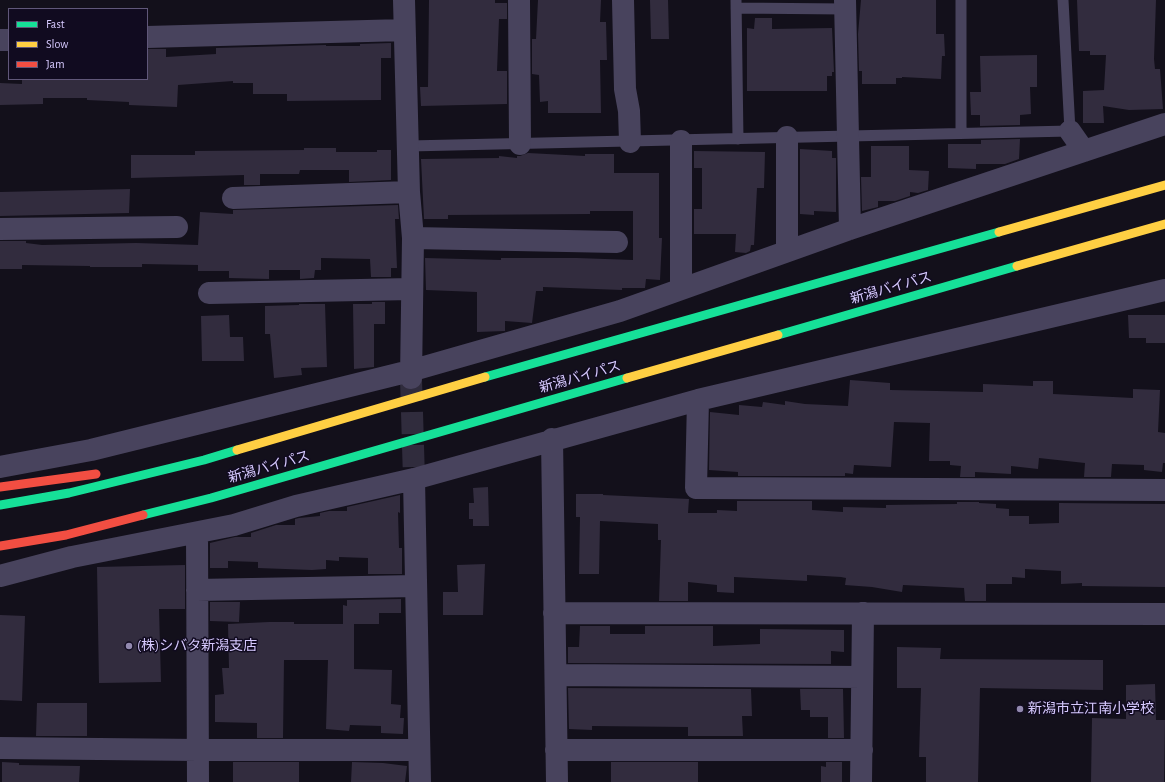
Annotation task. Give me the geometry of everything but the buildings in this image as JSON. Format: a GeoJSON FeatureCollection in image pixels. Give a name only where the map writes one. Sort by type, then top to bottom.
{"type":"FeatureCollection","features":[{"type":"Feature","properties":{"kind":"highway","name":"新潟バイパス"},"geometry":{"type":"LineString","coordinates":[[0,505],[69,493],[204,460],[378,407],[1165,185]]}},
{"type":"Feature","properties":{"kind":"highway","name":"新潟バイパス"},"geometry":{"type":"LineString","coordinates":[[0,546],[66,535],[211,498],[1165,224]]}},
{"type":"Feature","properties":{"kind":"highway"},"geometry":{"type":"LineString","coordinates":[[118,471],[204,460]]}},
{"type":"Feature","properties":{"kind":"highway"},"geometry":{"type":"LineString","coordinates":[[0,487],[102,473]]}},
{"type":"Feature","properties":{"kind":"street"},"geometry":{"type":"LineString","coordinates":[[404,0],[409,192],[413,238],[410,374]]}},
{"type":"Feature","properties":{"kind":"street"},"geometry":{"type":"LineString","coordinates":[[518,0],[520,144]]}},
{"type":"Feature","properties":{"kind":"street"},"geometry":{"type":"LineString","coordinates":[[623,0],[625,89],[630,111],[630,142]]}},
{"type":"Feature","properties":{"kind":"street"},"geometry":{"type":"LineString","coordinates":[[845,5],[850,229]]}},
{"type":"Feature","properties":{"kind":"street"},"geometry":{"type":"LineString","coordinates":[[148,36],[404,30]]}},
{"type":"Feature","properties":{"kind":"street"},"geometry":{"type":"LineString","coordinates":[[0,467],[90,450],[410,374],[620,311],[850,229],[1165,124]]}},
{"type":"Feature","properties":{"kind":"street"},"geometry":{"type":"LineString","coordinates":[[1070,131],[1084,151]]}},
{"type":"Feature","properties":{"kind":"street"},"geometry":{"type":"LineString","coordinates":[[787,137],[788,251]]}},
{"type":"Feature","properties":{"kind":"street"},"geometry":{"type":"LineString","coordinates":[[681,141],[681,288]]}},
{"type":"Feature","properties":{"kind":"street"},"geometry":{"type":"LineString","coordinates":[[233,198],[409,192]]}},
{"type":"Feature","properties":{"kind":"street"},"geometry":{"type":"LineString","coordinates":[[0,228],[177,227]]}},
{"type":"Feature","properties":{"kind":"street"},"geometry":{"type":"LineString","coordinates":[[413,238],[617,242]]}},
{"type":"Feature","properties":{"kind":"street"},"geometry":{"type":"LineString","coordinates":[[209,293],[411,289]]}},
{"type":"Feature","properties":{"kind":"street"},"geometry":{"type":"LineString","coordinates":[[0,576],[72,557],[234,525],[296,506],[414,479],[552,439],[698,400],[1165,290]]}},
{"type":"Feature","properties":{"kind":"street"},"geometry":{"type":"LineString","coordinates":[[698,400],[696,488],[1165,490]]}},
{"type":"Feature","properties":{"kind":"street"},"geometry":{"type":"LineString","coordinates":[[552,439],[557,782]]}},
{"type":"Feature","properties":{"kind":"street"},"geometry":{"type":"LineString","coordinates":[[414,479],[418,750],[420,782]]}},
{"type":"Feature","properties":{"kind":"street"},"geometry":{"type":"LineString","coordinates":[[197,533],[198,782]]}},
{"type":"Feature","properties":{"kind":"street"},"geometry":{"type":"LineString","coordinates":[[197,590],[416,586]]}},
{"type":"Feature","properties":{"kind":"street"},"geometry":{"type":"LineString","coordinates":[[554,613],[1165,614]]}},
{"type":"Feature","properties":{"kind":"street"},"geometry":{"type":"LineString","coordinates":[[861,782],[863,613]]}},
{"type":"Feature","properties":{"kind":"street"},"geometry":{"type":"LineString","coordinates":[[556,675],[862,678]]}},
{"type":"Feature","properties":{"kind":"street"},"geometry":{"type":"LineString","coordinates":[[0,748],[418,750]]}},
{"type":"Feature","properties":{"kind":"street"},"geometry":{"type":"LineString","coordinates":[[556,750],[862,750]]}},
{"type":"Feature","properties":{"kind":"lane"},"geometry":{"type":"LineString","coordinates":[[960,0],[961,133]]}},
{"type":"Feature","properties":{"kind":"lane"},"geometry":{"type":"LineString","coordinates":[[409,146],[1070,131],[1063,0]]}},
{"type":"Feature","properties":{"kind":"lane"},"geometry":{"type":"LineString","coordinates":[[738,139],[736,4],[845,5]]}},
{"type":"Feature","properties":{"kind":"tunnel"},"geometry":{"type":"LineString","coordinates":[[411,379],[414,479]]}},
{"type":"Feature","properties":{"kind":"traffic: fast"},"geometry":{"type":"LineString","coordinates":[[485,377],[999,232]]}},
{"type":"Feature","properties":{"kind":"traffic: fast"},"geometry":{"type":"LineString","coordinates":[[778,335],[1017,266]]}},
{"type":"Feature","properties":{"kind":"traffic: fast"},"geometry":{"type":"LineString","coordinates":[[143,515],[211,498],[627,378]]}},
{"type":"Feature","properties":{"kind":"traffic: fast"},"geometry":{"type":"LineString","coordinates":[[0,505],[69,493],[204,460],[237,450]]}},
{"type":"Feature","properties":{"kind":"traffic: slow"},"geometry":{"type":"LineString","coordinates":[[999,232],[1165,185]]}},
{"type":"Feature","properties":{"kind":"traffic: slow"},"geometry":{"type":"LineString","coordinates":[[1017,266],[1165,224]]}},
{"type":"Feature","properties":{"kind":"traffic: slow"},"geometry":{"type":"LineString","coordinates":[[627,378],[778,335]]}},
{"type":"Feature","properties":{"kind":"traffic: slow"},"geometry":{"type":"LineString","coordinates":[[237,450],[485,377]]}},
{"type":"Feature","properties":{"kind":"traffic: jam"},"geometry":{"type":"LineString","coordinates":[[0,487],[96,474]]}},
{"type":"Feature","properties":{"kind":"traffic: jam"},"geometry":{"type":"LineString","coordinates":[[0,546],[66,535],[143,515]]}},
{"type":"Feature","properties":{"kind":"place","name":"(株)シバタ新潟支店"},"geometry":{"type":"Point","coordinates":[129,646]}},
{"type":"Feature","properties":{"kind":"place","name":"新潟市立江南小学校"},"geometry":{"type":"Point","coordinates":[1020,709]}}]}
